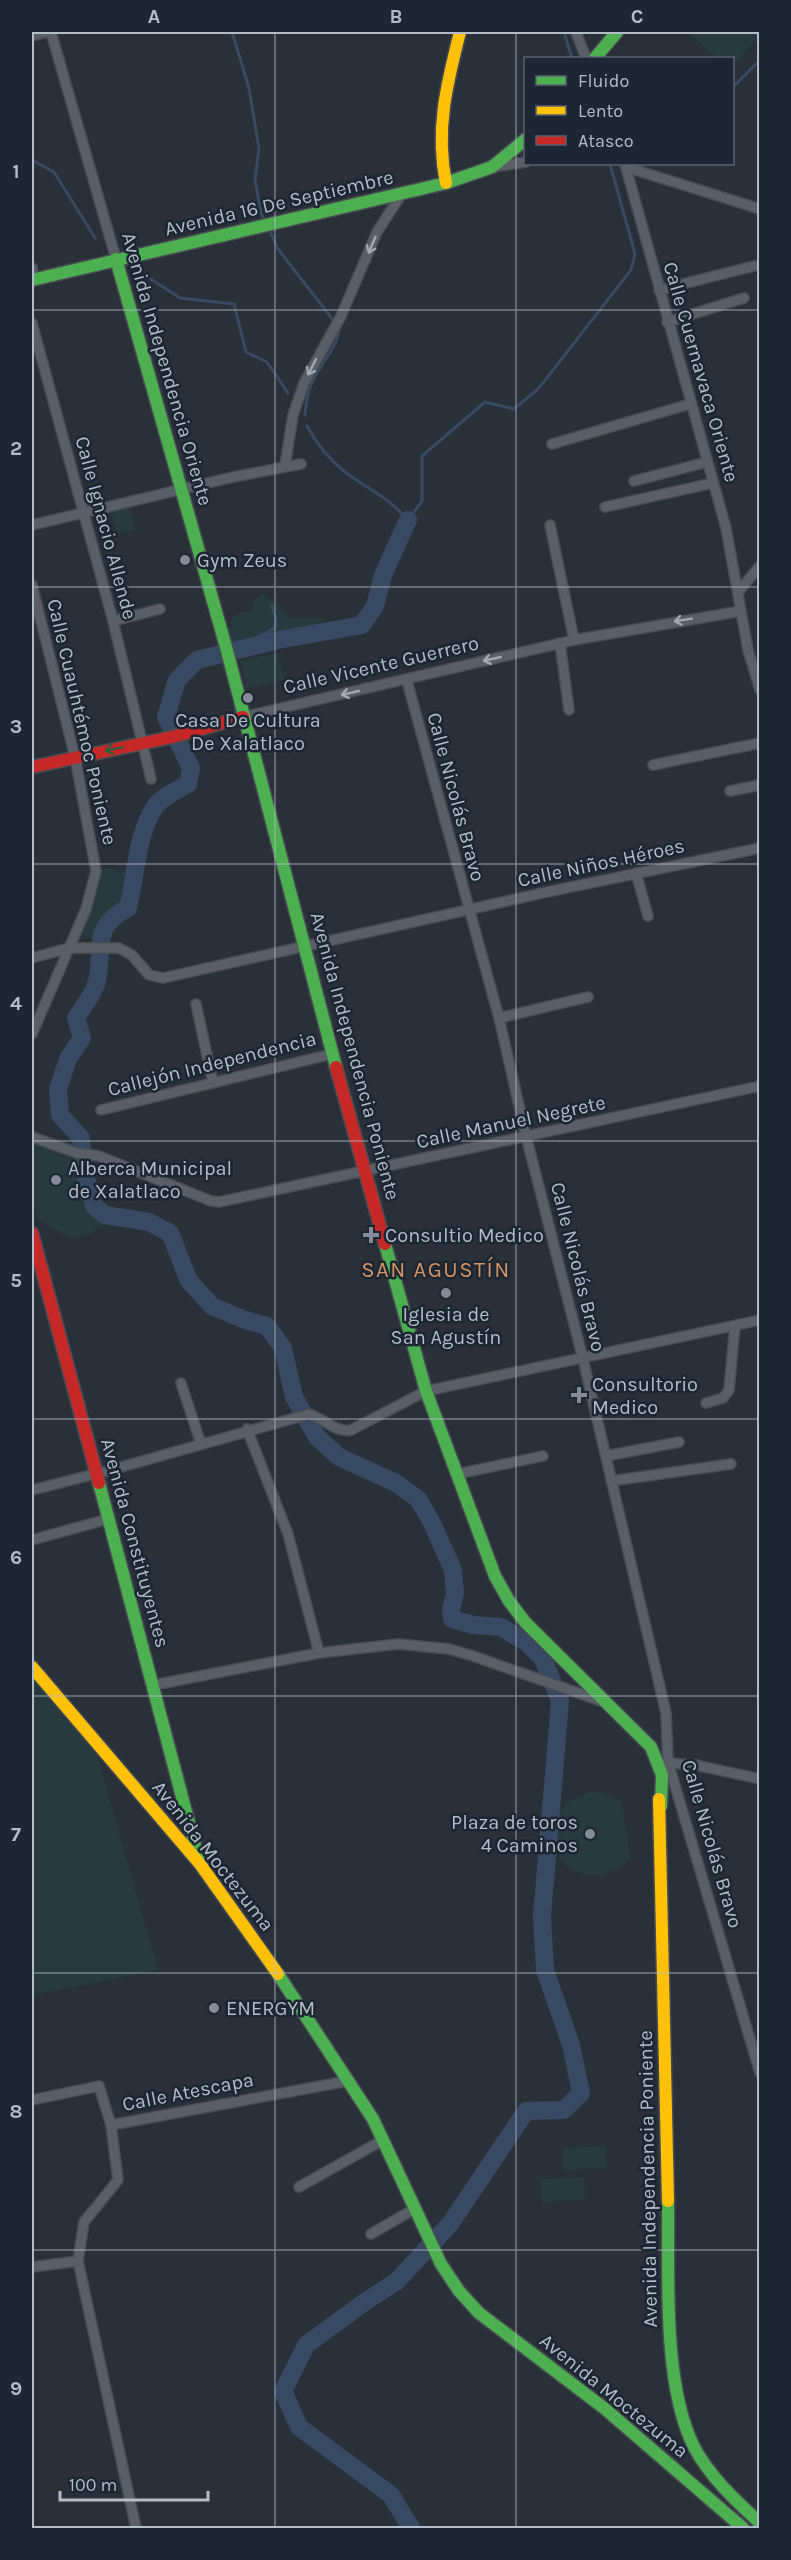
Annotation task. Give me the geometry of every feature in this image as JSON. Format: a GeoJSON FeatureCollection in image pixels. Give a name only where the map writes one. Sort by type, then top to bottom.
{"type":"FeatureCollection","features":[{"type":"Feature","properties":{"kind":"main road"},"geometry":{"type":"LineString","coordinates":[[446,183],[440,160],[438,130],[460,32]]}},
{"type":"Feature","properties":{"kind":"main road"},"geometry":{"type":"LineString","coordinates":[[596,57],[617,32]]}},
{"type":"Feature","properties":{"kind":"main road","name":"Avenida 16 De Septiembre"},"geometry":{"type":"LineString","coordinates":[[32,276],[257,229],[446,183],[492,167],[524,140]]}},
{"type":"Feature","properties":{"kind":"main road","name":"Avenida Independencia Oriente"},"geometry":{"type":"LineString","coordinates":[[116,260],[226,647],[243,717]]}},
{"type":"Feature","properties":{"kind":"main road","name":"Calle Vicente Guerrero"},"geometry":{"type":"LineString","coordinates":[[32,767],[172,737],[243,717]]}},
{"type":"Feature","properties":{"kind":"main road","name":"Avenida Independencia Poniente"},"geometry":{"type":"LineString","coordinates":[[243,717],[306,947],[332,1054],[426,1391],[495,1575],[509,1601],[525,1622],[653,1747],[663,1763],[664,1784],[661,1806],[670,2313],[674,2388],[682,2419],[694,2448],[711,2476],[732,2500],[759,2523]]}},
{"type":"Feature","properties":{"kind":"main road","name":"Avenida Constituyentes"},"geometry":{"type":"LineString","coordinates":[[33,1240],[154,1685],[200,1864]]}},
{"type":"Feature","properties":{"kind":"main road","name":"Avenida Moctezuma"},"geometry":{"type":"LineString","coordinates":[[32,1667],[200,1864],[299,2003],[373,2120],[441,2264],[459,2290],[479,2313],[604,2408],[743,2529]]}},
{"type":"Feature","properties":{"kind":"main road","name":"Avenida Independencia Poniente"},"geometry":{"type":"LineString","coordinates":[[638,1733],[652,1767],[661,1806]]}},
{"type":"Feature","properties":{"kind":"street"},"geometry":{"type":"LineString","coordinates":[[32,36],[49,32]]}},
{"type":"Feature","properties":{"kind":"street","name":"Avenida Independencia Oriente"},"geometry":{"type":"LineString","coordinates":[[49,32],[116,260]]}},
{"type":"Feature","properties":{"kind":"street"},"geometry":{"type":"LineString","coordinates":[[576,32],[586,57]]}},
{"type":"Feature","properties":{"kind":"street"},"geometry":{"type":"LineString","coordinates":[[492,167],[524,162]]}},
{"type":"Feature","properties":{"kind":"street"},"geometry":{"type":"LineString","coordinates":[[625,165],[759,209]]}},
{"type":"Feature","properties":{"kind":"street","name":"Calle Cuernavaca Oriente"},"geometry":{"type":"LineString","coordinates":[[625,165],[726,528],[748,650],[759,690]]}},
{"type":"Feature","properties":{"kind":"street"},"geometry":{"type":"LineString","coordinates":[[285,466],[293,415],[304,382],[340,316],[377,232],[402,195]]}},
{"type":"Feature","properties":{"kind":"street"},"geometry":{"type":"LineString","coordinates":[[659,290],[754,266]]}},
{"type":"Feature","properties":{"kind":"street"},"geometry":{"type":"LineString","coordinates":[[668,322],[744,298]]}},
{"type":"Feature","properties":{"kind":"street","name":"Calle Ignacio Allende"},"geometry":{"type":"LineString","coordinates":[[32,323],[113,621],[151,779]]}},
{"type":"Feature","properties":{"kind":"street"},"geometry":{"type":"LineString","coordinates":[[552,444],[690,404]]}},
{"type":"Feature","properties":{"kind":"street"},"geometry":{"type":"LineString","coordinates":[[634,481],[707,462]]}},
{"type":"Feature","properties":{"kind":"street"},"geometry":{"type":"LineString","coordinates":[[32,525],[302,464]]}},
{"type":"Feature","properties":{"kind":"street"},"geometry":{"type":"LineString","coordinates":[[605,507],[713,483]]}},
{"type":"Feature","properties":{"kind":"street"},"geometry":{"type":"LineString","coordinates":[[550,525],[574,640]]}},
{"type":"Feature","properties":{"kind":"street"},"geometry":{"type":"LineString","coordinates":[[738,592],[759,566]]}},
{"type":"Feature","properties":{"kind":"street","name":"Calle Cuauhtémoc Poniente"},"geometry":{"type":"LineString","coordinates":[[32,585],[75,757],[96,871],[86,909],[32,1034]]}},
{"type":"Feature","properties":{"kind":"street"},"geometry":{"type":"LineString","coordinates":[[113,621],[160,609]]}},
{"type":"Feature","properties":{"kind":"street","name":"Calle Vicente Guerrero"},"geometry":{"type":"LineString","coordinates":[[243,717],[407,681],[574,640],[741,611]]}},
{"type":"Feature","properties":{"kind":"street"},"geometry":{"type":"LineString","coordinates":[[560,643],[569,710]]}},
{"type":"Feature","properties":{"kind":"street"},"geometry":{"type":"LineString","coordinates":[[748,650],[759,647]]}},
{"type":"Feature","properties":{"kind":"street","name":"Calle Nicolás Bravo"},"geometry":{"type":"LineString","coordinates":[[407,681],[467,910],[499,1018],[606,1456],[666,1713],[663,1763],[755,2035],[759,2073]]}},
{"type":"Feature","properties":{"kind":"street"},"geometry":{"type":"LineString","coordinates":[[653,765],[759,744]]}},
{"type":"Feature","properties":{"kind":"street"},"geometry":{"type":"LineString","coordinates":[[730,791],[759,785]]}},
{"type":"Feature","properties":{"kind":"street","name":"Calle Niños Héroes"},"geometry":{"type":"LineString","coordinates":[[69,948],[109,947],[126,950],[145,972],[158,978],[759,848]]}},
{"type":"Feature","properties":{"kind":"street"},"geometry":{"type":"LineString","coordinates":[[636,873],[648,916]]}},
{"type":"Feature","properties":{"kind":"street"},"geometry":{"type":"LineString","coordinates":[[32,958],[69,948]]}},
{"type":"Feature","properties":{"kind":"street"},"geometry":{"type":"LineString","coordinates":[[499,1018],[588,997]]}},
{"type":"Feature","properties":{"kind":"street"},"geometry":{"type":"LineString","coordinates":[[196,1004],[213,1083]]}},
{"type":"Feature","properties":{"kind":"street","name":"Callejón Independencia"},"geometry":{"type":"LineString","coordinates":[[101,1110],[332,1054]]}},
{"type":"Feature","properties":{"kind":"street","name":"Calle Manuel Negrete"},"geometry":{"type":"LineString","coordinates":[[32,1137],[77,1153],[99,1156],[211,1201],[219,1202],[759,1086]]}},
{"type":"Feature","properties":{"kind":"street"},"geometry":{"type":"LineString","coordinates":[[32,1490],[309,1414],[345,1431],[426,1391],[759,1320]]}},
{"type":"Feature","properties":{"kind":"street"},"geometry":{"type":"LineString","coordinates":[[706,1403],[723,1398],[729,1390],[735,1326]]}},
{"type":"Feature","properties":{"kind":"street"},"geometry":{"type":"LineString","coordinates":[[181,1383],[201,1444]]}},
{"type":"Feature","properties":{"kind":"street"},"geometry":{"type":"LineString","coordinates":[[247,1430],[288,1534],[319,1653]]}},
{"type":"Feature","properties":{"kind":"street"},"geometry":{"type":"LineString","coordinates":[[606,1456],[679,1442]]}},
{"type":"Feature","properties":{"kind":"street"},"geometry":{"type":"LineString","coordinates":[[457,1474],[543,1456]]}},
{"type":"Feature","properties":{"kind":"street"},"geometry":{"type":"LineString","coordinates":[[611,1481],[731,1464]]}},
{"type":"Feature","properties":{"kind":"street"},"geometry":{"type":"LineString","coordinates":[[32,1540],[108,1519]]}},
{"type":"Feature","properties":{"kind":"street"},"geometry":{"type":"LineString","coordinates":[[154,1685],[319,1653],[398,1644],[429,1647],[473,1656],[608,1703]]}},
{"type":"Feature","properties":{"kind":"street"},"geometry":{"type":"LineString","coordinates":[[663,1763],[696,1765],[759,1779]]}},
{"type":"Feature","properties":{"kind":"street","name":"Calle Atescapa"},"geometry":{"type":"LineString","coordinates":[[136,2529],[78,2261],[84,2222],[118,2180],[111,2125],[348,2081]]}},
{"type":"Feature","properties":{"kind":"street"},"geometry":{"type":"LineString","coordinates":[[32,2100],[99,2086],[111,2125]]}},
{"type":"Feature","properties":{"kind":"street"},"geometry":{"type":"LineString","coordinates":[[300,2187],[383,2140]]}},
{"type":"Feature","properties":{"kind":"street"},"geometry":{"type":"LineString","coordinates":[[371,2234],[416,2208]]}},
{"type":"Feature","properties":{"kind":"street"},"geometry":{"type":"LineString","coordinates":[[32,2268],[78,2261]]}},
{"type":"Feature","properties":{"kind":"green space"},"geometry":{"type":"Polygon","coordinates":[[[688,32],[759,32],[759,36],[734,64],[734,57],[716,57],[688,32]]]}},
{"type":"Feature","properties":{"kind":"green space"},"geometry":{"type":"Polygon","coordinates":[[[129,506],[136,529],[117,534],[111,511],[129,506]]]}},
{"type":"Feature","properties":{"kind":"green space"},"geometry":{"type":"Polygon","coordinates":[[[264,593],[267,598],[277,602],[282,612],[288,614],[290,618],[325,618],[318,630],[305,630],[301,633],[229,649],[222,627],[233,626],[231,618],[243,612],[250,613],[254,600],[264,593]]]}},
{"type":"Feature","properties":{"kind":"green space"},"geometry":{"type":"Polygon","coordinates":[[[278,653],[284,680],[246,688],[240,661],[278,653]]]}},
{"type":"Feature","properties":{"kind":"green space"},"geometry":{"type":"Polygon","coordinates":[[[103,867],[129,873],[127,896],[120,910],[100,918],[95,939],[82,935],[87,912],[94,903],[103,867]]]}},
{"type":"Feature","properties":{"kind":"green space","name":"Alberca Municipal de Xalatlaco"},"geometry":{"type":"Polygon","coordinates":[[[32,1141],[78,1162],[87,1207],[107,1225],[80,1238],[64,1234],[37,1219],[32,1199],[32,1141]]]}},
{"type":"Feature","properties":{"kind":"green space"},"geometry":{"type":"Polygon","coordinates":[[[32,1674],[93,1740],[158,1970],[32,1995],[32,1674]]]}},
{"type":"Feature","properties":{"kind":"green space","name":"Plaza de toros 4 Caminos"},"geometry":{"type":"Polygon","coordinates":[[[588,1792],[601,1792],[622,1802],[631,1859],[607,1873],[586,1875],[570,1868],[558,1854],[553,1838],[555,1820],[567,1804],[588,1792]]]}},
{"type":"Feature","properties":{"kind":"green space"},"geometry":{"type":"Polygon","coordinates":[[[606,2146],[607,2168],[563,2170],[562,2148],[606,2146]]]}},
{"type":"Feature","properties":{"kind":"green space"},"geometry":{"type":"Polygon","coordinates":[[[584,2177],[585,2200],[542,2202],[541,2179],[584,2177]]]}},
{"type":"Feature","properties":{"kind":"waterway"},"geometry":{"type":"LineString","coordinates":[[232,32],[249,88],[259,149],[255,179],[261,213],[266,223]]}},
{"type":"Feature","properties":{"kind":"waterway"},"geometry":{"type":"LineString","coordinates":[[564,32],[572,57]]}},
{"type":"Feature","properties":{"kind":"waterway"},"geometry":{"type":"LineString","coordinates":[[734,86],[760,60]]}},
{"type":"Feature","properties":{"kind":"waterway"},"geometry":{"type":"LineString","coordinates":[[32,160],[54,172],[95,238]]}},
{"type":"Feature","properties":{"kind":"waterway"},"geometry":{"type":"LineString","coordinates":[[307,426],[319,445],[339,467],[385,499],[408,520],[422,501],[422,456],[485,402],[514,409],[539,388],[631,270],[635,254],[610,165]]}},
{"type":"Feature","properties":{"kind":"waterway"},"geometry":{"type":"LineString","coordinates":[[269,229],[278,249],[333,320]]}},
{"type":"Feature","properties":{"kind":"waterway"},"geometry":{"type":"LineString","coordinates":[[132,267],[180,298],[234,304],[246,352],[267,362],[288,393]]}},
{"type":"Feature","properties":{"kind":"waterway"},"geometry":{"type":"LineString","coordinates":[[305,415],[311,386],[333,348],[339,329]]}},
{"type":"Feature","properties":{"kind":"waterway"},"geometry":{"type":"LineString","coordinates":[[408,520],[383,575],[375,606],[362,625],[278,640],[197,660],[177,680],[166,717],[191,768],[188,784],[161,800],[148,819],[140,844],[128,908],[116,915],[104,931],[101,939],[96,986],[76,1018],[82,1038],[68,1059],[58,1089],[60,1115],[81,1138],[84,1172],[94,1206],[105,1215],[149,1222],[170,1233],[189,1281],[212,1306],[245,1320],[267,1326],[283,1348],[294,1397],[317,1437],[339,1457],[396,1483],[418,1499],[431,1521],[453,1570],[455,1593],[451,1610],[452,1619],[473,1625],[501,1627],[526,1642],[543,1659],[560,1701],[542,1916],[545,1970],[571,2045],[581,2093],[564,2110],[526,2111],[450,2224],[396,2282],[306,2345],[283,2391],[299,2427],[391,2495],[411,2528]]}},
{"type":"Feature","properties":{"kind":"waterway"},"geometry":{"type":"LineString","coordinates":[[258,637],[275,628],[276,619],[272,606]]}},
{"type":"Feature","properties":{"kind":"waterway"},"geometry":{"type":"LineString","coordinates":[[241,649],[245,640]]}},
{"type":"Feature","properties":{"kind":"traffic: fast"},"geometry":{"type":"LineString","coordinates":[[596,57],[617,32]]}},
{"type":"Feature","properties":{"kind":"traffic: fast"},"geometry":{"type":"LineString","coordinates":[[32,280],[446,183],[492,167],[524,141]]}},
{"type":"Feature","properties":{"kind":"traffic: fast"},"geometry":{"type":"LineString","coordinates":[[116,259],[226,647],[336,1067]]}},
{"type":"Feature","properties":{"kind":"traffic: fast"},"geometry":{"type":"LineString","coordinates":[[385,1244],[426,1391],[495,1576],[509,1601],[525,1622],[651,1747],[662,1775],[661,1806]]}},
{"type":"Feature","properties":{"kind":"traffic: fast"},"geometry":{"type":"LineString","coordinates":[[99,1483],[199,1861]]}},
{"type":"Feature","properties":{"kind":"traffic: fast"},"geometry":{"type":"LineString","coordinates":[[278,1974],[373,2119],[441,2264],[459,2291],[479,2313],[604,2408],[743,2528]]}},
{"type":"Feature","properties":{"kind":"traffic: fast"},"geometry":{"type":"LineString","coordinates":[[668,2201],[669,2327],[677,2392],[684,2421],[700,2458],[732,2497],[760,2523]]}},
{"type":"Feature","properties":{"kind":"traffic: slow"},"geometry":{"type":"LineString","coordinates":[[446,183],[442,125],[447,88],[460,32]]}},
{"type":"Feature","properties":{"kind":"traffic: slow"},"geometry":{"type":"LineString","coordinates":[[32,1667],[200,1864],[278,1974]]}},
{"type":"Feature","properties":{"kind":"traffic: slow"},"geometry":{"type":"LineString","coordinates":[[659,1799],[668,2201]]}},
{"type":"Feature","properties":{"kind":"traffic: jam"},"geometry":{"type":"LineString","coordinates":[[32,767],[172,737],[243,717]]}},
{"type":"Feature","properties":{"kind":"traffic: jam"},"geometry":{"type":"LineString","coordinates":[[336,1067],[385,1244]]}},
{"type":"Feature","properties":{"kind":"traffic: jam"},"geometry":{"type":"LineString","coordinates":[[32,1233],[99,1483]]}},
{"type":"Feature","properties":{"kind":"place","name":"Gym Zeus"},"geometry":{"type":"Point","coordinates":[185,560]}},
{"type":"Feature","properties":{"kind":"place","name":"Casa De Cultura De Xalatlaco"},"geometry":{"type":"Point","coordinates":[248,698]}},
{"type":"Feature","properties":{"kind":"place","name":"Alberca Municipal de Xalatlaco"},"geometry":{"type":"Point","coordinates":[56,1180]}},
{"type":"Feature","properties":{"kind":"place","name":"Consultio Medico"},"geometry":{"type":"Point","coordinates":[371,1235]}},
{"type":"Feature","properties":{"kind":"place","name":"Iglesia de San Agustín"},"geometry":{"type":"Point","coordinates":[446,1293]}},
{"type":"Feature","properties":{"kind":"place","name":"Consultorio Medico"},"geometry":{"type":"Point","coordinates":[579,1395]}},
{"type":"Feature","properties":{"kind":"place","name":"Plaza de toros 4 Caminos"},"geometry":{"type":"Point","coordinates":[590,1834]}},
{"type":"Feature","properties":{"kind":"place","name":"ENERGYM"},"geometry":{"type":"Point","coordinates":[214,2008]}},
{"type":"Feature","properties":{"kind":"district","name":"SAN AGUSTÍN"},"geometry":{"type":"Point","coordinates":[436,1270]}}]}
